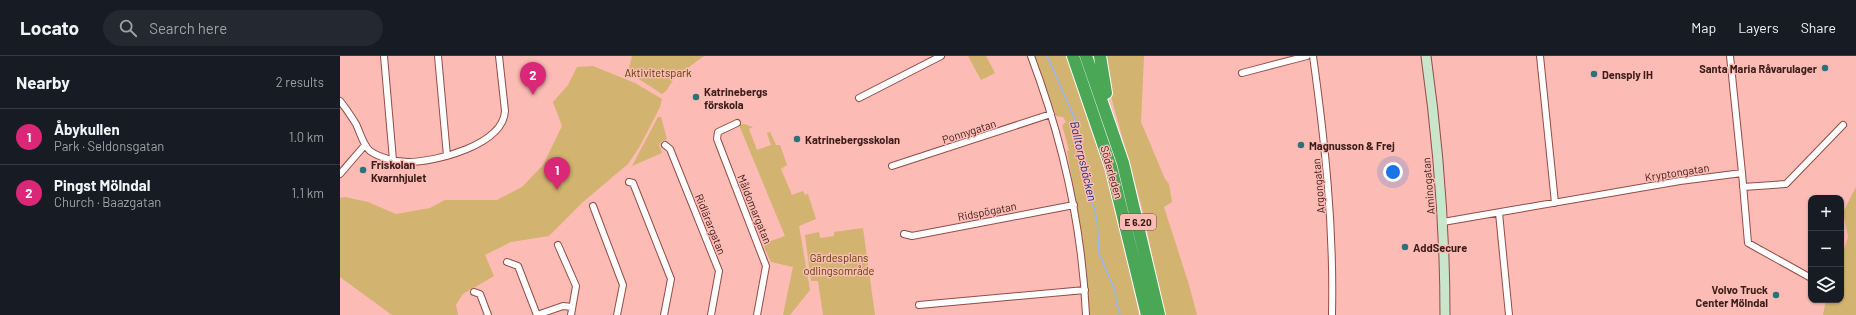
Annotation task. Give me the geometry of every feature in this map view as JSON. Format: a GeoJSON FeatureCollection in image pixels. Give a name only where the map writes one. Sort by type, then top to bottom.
{"type":"FeatureCollection","features":[{"type":"Feature","properties":{"kind":"highway","name":"Söderleden"},"geometry":{"type":"LineString","coordinates":[[1073,56],[1094,113],[1114,178],[1147,315]]}},
{"type":"Feature","properties":{"kind":"highway","name":"Söderleden"},"geometry":{"type":"LineString","coordinates":[[1086,56],[1112,130],[1132,200],[1159,315]]}},
{"type":"Feature","properties":{"kind":"highway"},"geometry":{"type":"LineString","coordinates":[[1100,56],[1112,130]]}},
{"type":"Feature","properties":{"kind":"street"},"geometry":{"type":"LineString","coordinates":[[384,56],[393,160]]}},
{"type":"Feature","properties":{"kind":"street"},"geometry":{"type":"LineString","coordinates":[[438,56],[447,156]]}},
{"type":"Feature","properties":{"kind":"street"},"geometry":{"type":"LineString","coordinates":[[340,101],[356,124],[365,145],[376,154],[393,160],[408,162],[447,156],[466,149],[496,130],[504,119],[505,111],[499,56]]}},
{"type":"Feature","properties":{"kind":"street"},"geometry":{"type":"LineString","coordinates":[[859,98],[941,56]]}},
{"type":"Feature","properties":{"kind":"street"},"geometry":{"type":"LineString","coordinates":[[1031,56],[1062,147],[1074,206],[1085,290],[1086,315]]}},
{"type":"Feature","properties":{"kind":"street"},"geometry":{"type":"LineString","coordinates":[[1242,73],[1307,56]]}},
{"type":"Feature","properties":{"kind":"street","name":"Argongatan"},"geometry":{"type":"LineString","coordinates":[[1313,56],[1325,146],[1332,234],[1332,315]]}},
{"type":"Feature","properties":{"kind":"street","name":"Aminogatan"},"geometry":{"type":"LineString","coordinates":[[1426,56],[1435,121],[1443,222],[1444,315]]}},
{"type":"Feature","properties":{"kind":"street"},"geometry":{"type":"LineString","coordinates":[[1540,56],[1555,203]]}},
{"type":"Feature","properties":{"kind":"street"},"geometry":{"type":"LineString","coordinates":[[1730,56],[1748,243],[1808,276]]}},
{"type":"Feature","properties":{"kind":"street","name":"Ponnygatan"},"geometry":{"type":"LineString","coordinates":[[892,166],[1052,114]]}},
{"type":"Feature","properties":{"kind":"street","name":"Måldomargatan"},"geometry":{"type":"LineString","coordinates":[[737,123],[718,132],[717,139],[766,266],[757,315]]}},
{"type":"Feature","properties":{"kind":"street"},"geometry":{"type":"LineString","coordinates":[[1743,187],[1786,184],[1843,125]]}},
{"type":"Feature","properties":{"kind":"street"},"geometry":{"type":"LineString","coordinates":[[340,174],[365,145]]}},
{"type":"Feature","properties":{"kind":"street","name":"Ridlärargatan"},"geometry":{"type":"LineString","coordinates":[[665,145],[670,149],[719,271],[711,315]]}},
{"type":"Feature","properties":{"kind":"street","name":"Kryptongatan"},"geometry":{"type":"LineString","coordinates":[[1443,222],[1680,181],[1742,173]]}},
{"type":"Feature","properties":{"kind":"street"},"geometry":{"type":"LineString","coordinates":[[629,182],[633,183],[671,279],[664,315]]}},
{"type":"Feature","properties":{"kind":"street"},"geometry":{"type":"LineString","coordinates":[[593,206],[623,285],[617,315]]}},
{"type":"Feature","properties":{"kind":"street","name":"Ridspögatan"},"geometry":{"type":"LineString","coordinates":[[904,234],[912,236],[1074,206]]}},
{"type":"Feature","properties":{"kind":"street"},"geometry":{"type":"LineString","coordinates":[[1499,213],[1510,315]]}},
{"type":"Feature","properties":{"kind":"street"},"geometry":{"type":"LineString","coordinates":[[558,245],[576,286],[571,315]]}},
{"type":"Feature","properties":{"kind":"street"},"geometry":{"type":"LineString","coordinates":[[507,262],[518,266],[537,315],[563,306],[572,307]]}},
{"type":"Feature","properties":{"kind":"street"},"geometry":{"type":"LineString","coordinates":[[919,305],[1085,290]]}},
{"type":"Feature","properties":{"kind":"street"},"geometry":{"type":"LineString","coordinates":[[474,292],[480,294],[488,315]]}},
{"type":"Feature","properties":{"kind":"green space","name":"Aktivitetspark"},"geometry":{"type":"Polygon","coordinates":[[[632,56],[704,56],[675,77],[666,91],[662,94],[628,72],[632,56]]]}},
{"type":"Feature","properties":{"kind":"green space"},"geometry":{"type":"Polygon","coordinates":[[[968,56],[986,56],[995,73],[981,80],[968,56]]]}},
{"type":"Feature","properties":{"kind":"green space"},"geometry":{"type":"Polygon","coordinates":[[[1035,56],[1067,56],[1089,114],[1106,170],[1139,315],[1089,315],[1082,234],[1067,151],[1069,150],[1062,125],[1066,122],[1063,117],[1056,116],[1035,56]]]}},
{"type":"Feature","properties":{"kind":"green space"},"geometry":{"type":"Polygon","coordinates":[[[1103,56],[1144,56],[1141,122],[1165,179],[1169,184],[1172,202],[1164,207],[1197,315],[1164,315],[1144,215],[1110,93],[1103,56]]]}},
{"type":"Feature","properties":{"kind":"green space"},"geometry":{"type":"Polygon","coordinates":[[[593,66],[635,83],[662,99],[660,107],[640,146],[628,164],[583,202],[549,236],[511,242],[485,255],[494,276],[463,294],[456,305],[458,315],[392,315],[340,277],[340,198],[345,197],[368,202],[396,214],[430,208],[445,200],[497,200],[522,187],[543,165],[562,126],[553,102],[568,85],[577,67],[593,66]]]}},
{"type":"Feature","properties":{"kind":"green space"},"geometry":{"type":"Polygon","coordinates":[[[658,117],[661,117],[667,139],[662,141],[659,145],[662,153],[632,166],[658,117]]]}},
{"type":"Feature","properties":{"kind":"green space"},"geometry":{"type":"Polygon","coordinates":[[[744,124],[753,127],[749,129],[757,150],[771,145],[767,133],[770,132],[776,145],[780,145],[787,165],[781,169],[792,195],[803,191],[805,195],[808,194],[816,219],[799,226],[810,290],[790,315],[783,315],[793,267],[771,262],[764,247],[768,242],[785,236],[739,125],[744,124]]]}},
{"type":"Feature","properties":{"kind":"green space"},"geometry":{"type":"Polygon","coordinates":[[[1856,187],[1856,315],[1823,315],[1825,303],[1844,303],[1844,250],[1848,237],[1844,210],[1856,187]]]}},
{"type":"Feature","properties":{"kind":"green space","name":"Gärdesplans odlingsområde"},"geometry":{"type":"Polygon","coordinates":[[[863,228],[875,315],[823,315],[818,281],[811,281],[805,235],[819,232],[820,238],[834,236],[834,232],[863,228]]]}},
{"type":"Feature","properties":{"kind":"waterway","name":"Balltorpsbäcken"},"geometry":{"type":"LineString","coordinates":[[1047,56],[1078,126],[1082,164],[1097,219],[1099,253],[1115,291],[1116,302],[1120,315]]}},
{"type":"Feature","properties":{"kind":"place","name":"Santa Maria Råvarulager"},"geometry":{"type":"Point","coordinates":[1825,68]}},
{"type":"Feature","properties":{"kind":"place","name":"Densply IH"},"geometry":{"type":"Point","coordinates":[1594,74]}},
{"type":"Feature","properties":{"kind":"place","name":"Pingst Mölndal"},"geometry":{"type":"Point","coordinates":[533,95]}},
{"type":"Feature","properties":{"kind":"place","name":"Katrinebergs förskola"},"geometry":{"type":"Point","coordinates":[696,97]}},
{"type":"Feature","properties":{"kind":"place","name":"Katrinebergsskolan"},"geometry":{"type":"Point","coordinates":[797,139]}},
{"type":"Feature","properties":{"kind":"place","name":"Magnusson & Frej"},"geometry":{"type":"Point","coordinates":[1301,145]}},
{"type":"Feature","properties":{"kind":"place","name":"Friskolan Kvarnhjulet"},"geometry":{"type":"Point","coordinates":[363,170]}},
{"type":"Feature","properties":{"kind":"place","name":"Åbykullen"},"geometry":{"type":"Point","coordinates":[557,190]}},
{"type":"Feature","properties":{"kind":"place","name":"AddSecure"},"geometry":{"type":"Point","coordinates":[1405,247]}},
{"type":"Feature","properties":{"kind":"place","name":"Volvo Truck Center Mölndal"},"geometry":{"type":"Point","coordinates":[1776,295]}}]}
